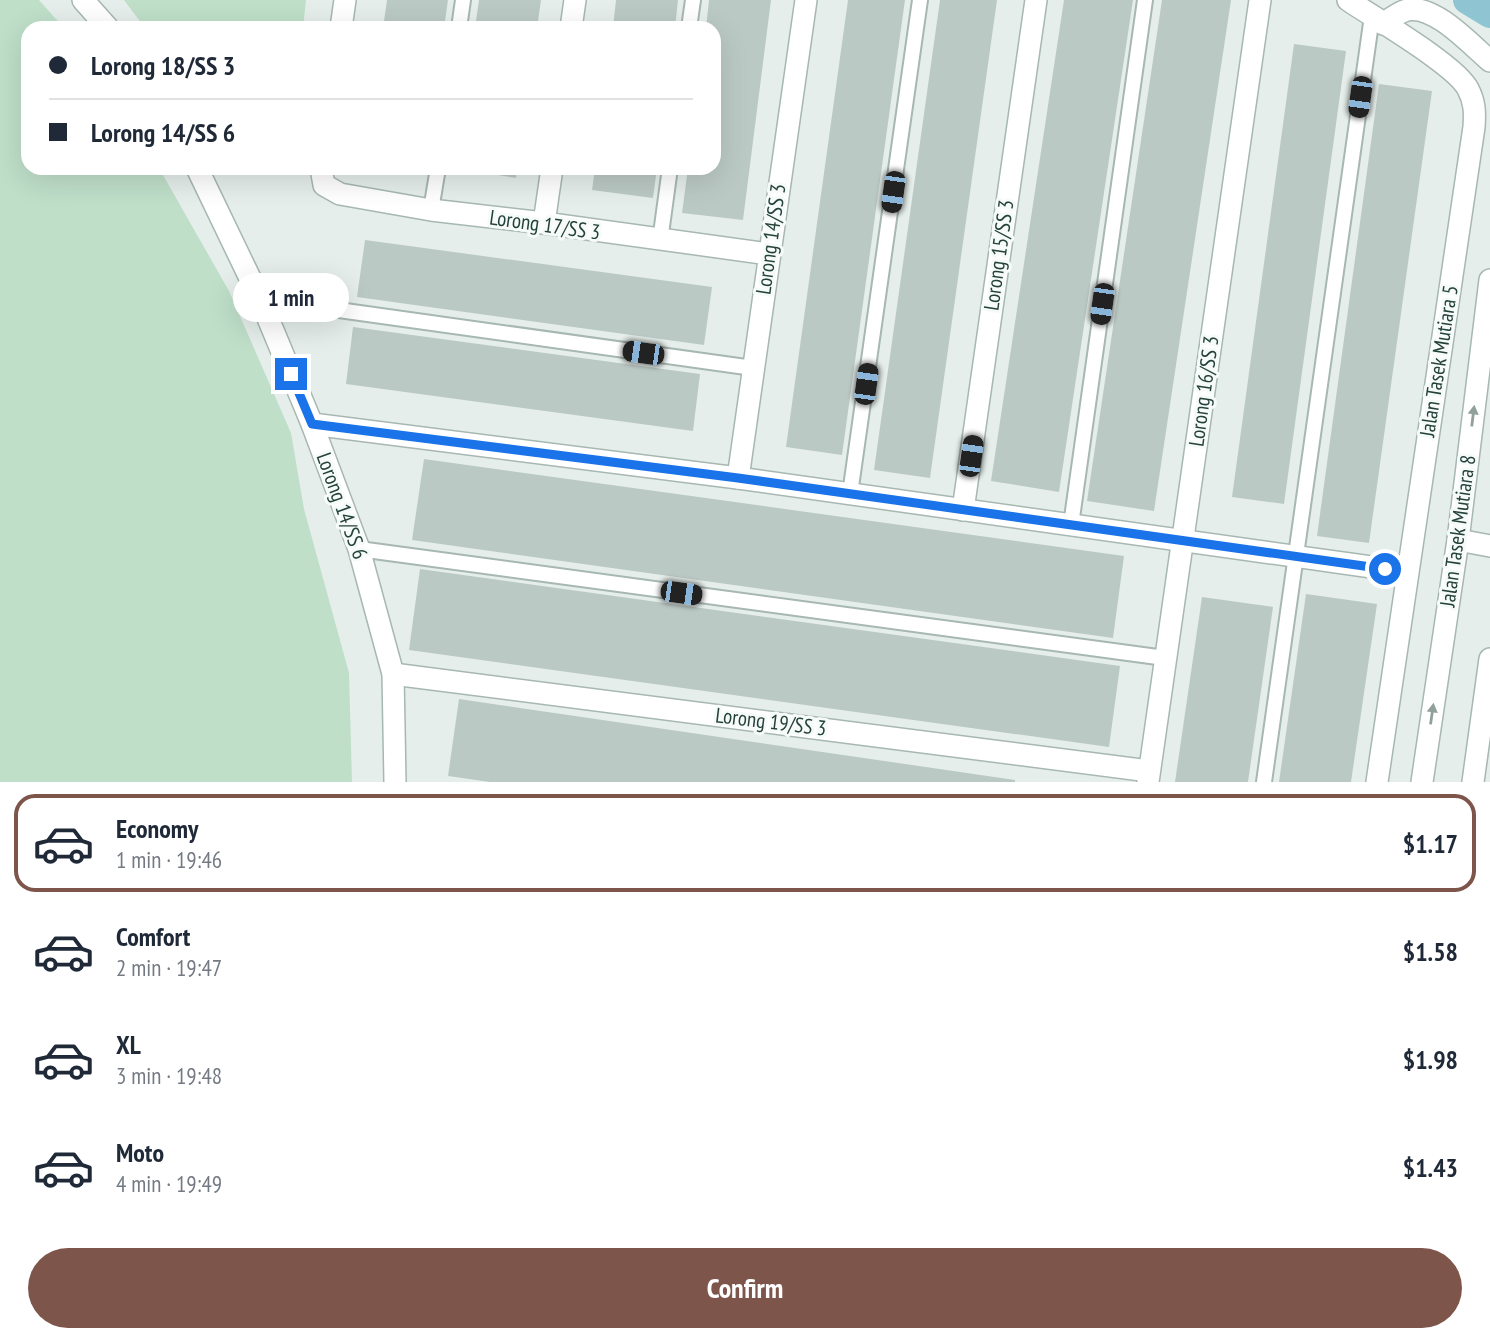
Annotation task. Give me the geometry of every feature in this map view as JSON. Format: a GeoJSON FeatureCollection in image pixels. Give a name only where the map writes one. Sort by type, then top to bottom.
{"type":"FeatureCollection","features":[{"type":"Feature","properties":{"kind":"street"},"geometry":{"type":"LineString","coordinates":[[83,0],[102,21]]}},
{"type":"Feature","properties":{"kind":"street"},"geometry":{"type":"LineString","coordinates":[[342,21],[345,0]]}},
{"type":"Feature","properties":{"kind":"street"},"geometry":{"type":"LineString","coordinates":[[572,21],[575,0]]}},
{"type":"Feature","properties":{"kind":"street","name":"Lorong 14/SS 3"},"geometry":{"type":"LineString","coordinates":[[738,478],[806,0]]}},
{"type":"Feature","properties":{"kind":"street","name":"Lorong 15/SS 3"},"geometry":{"type":"LineString","coordinates":[[963,510],[1036,0]]}},
{"type":"Feature","properties":{"kind":"street","name":"Lorong 16/SS 3"},"geometry":{"type":"LineString","coordinates":[[1149,777],[1260,0]]}},
{"type":"Feature","properties":{"kind":"street","name":"Jalan Tasek Mutiara 5"},"geometry":{"type":"LineString","coordinates":[[1348,0],[1436,59],[1467,86],[1475,106],[1377,782]]}},
{"type":"Feature","properties":{"kind":"street"},"geometry":{"type":"LineString","coordinates":[[1377,20],[1405,10],[1419,9],[1434,14],[1490,61]]}},
{"type":"Feature","properties":{"kind":"street","name":"Lorong 14/SS 6"},"geometry":{"type":"LineString","coordinates":[[200,175],[260,299],[312,424],[359,549],[393,674],[395,782]]}},
{"type":"Feature","properties":{"kind":"street"},"geometry":{"type":"LineString","coordinates":[[544,223],[551,175]]}},
{"type":"Feature","properties":{"kind":"street","name":"Lorong 17/SS 3"},"geometry":{"type":"LineString","coordinates":[[323,177],[340,194],[431,210],[769,254]]}},
{"type":"Feature","properties":{"kind":"street","name":"Jalan Tasek Mutiara 8"},"geometry":{"type":"LineString","coordinates":[[1422,782],[1458,540],[1490,280]]}},
{"type":"Feature","properties":{"kind":"street"},"geometry":{"type":"LineString","coordinates":[[312,424],[738,478],[1407,572]]}},
{"type":"Feature","properties":{"kind":"street"},"geometry":{"type":"LineString","coordinates":[[1458,540],[1490,546]]}},
{"type":"Feature","properties":{"kind":"street"},"geometry":{"type":"LineString","coordinates":[[1473,782],[1490,659]]}},
{"type":"Feature","properties":{"kind":"street","name":"Lorong 19/SS 3"},"geometry":{"type":"LineString","coordinates":[[393,674],[1149,777]]}},
{"type":"Feature","properties":{"kind":"lane"},"geometry":{"type":"LineString","coordinates":[[460,21],[463,0]]}},
{"type":"Feature","properties":{"kind":"lane"},"geometry":{"type":"LineString","coordinates":[[690,21],[693,0]]}},
{"type":"Feature","properties":{"kind":"lane"},"geometry":{"type":"LineString","coordinates":[[850,494],[919,0]]}},
{"type":"Feature","properties":{"kind":"lane"},"geometry":{"type":"LineString","coordinates":[[1071,525],[1145,0]]}},
{"type":"Feature","properties":{"kind":"lane"},"geometry":{"type":"LineString","coordinates":[[1264,782],[1377,20]]}},
{"type":"Feature","properties":{"kind":"lane"},"geometry":{"type":"LineString","coordinates":[[431,210],[437,175]]}},
{"type":"Feature","properties":{"kind":"lane"},"geometry":{"type":"LineString","coordinates":[[660,241],[669,175]]}},
{"type":"Feature","properties":{"kind":"lane"},"geometry":{"type":"LineString","coordinates":[[260,299],[753,368]]}},
{"type":"Feature","properties":{"kind":"lane"},"geometry":{"type":"LineString","coordinates":[[359,549],[1165,658]]}},
{"type":"Feature","properties":{"kind":"green space"},"geometry":{"type":"Polygon","coordinates":[[[0,0],[39,0],[58,21],[21,21],[21,175],[163,175],[229,291],[291,433],[304,509],[349,673],[352,782],[0,782],[0,0]]]}},
{"type":"Feature","properties":{"kind":"green space"},"geometry":{"type":"Polygon","coordinates":[[[124,0],[306,0],[304,21],[140,21],[124,0]]]}},
{"type":"Feature","properties":{"kind":"building"},"geometry":{"type":"Polygon","coordinates":[[[387,0],[448,0],[445,21],[384,21],[387,0]]]}},
{"type":"Feature","properties":{"kind":"building"},"geometry":{"type":"Polygon","coordinates":[[[479,0],[541,0],[538,21],[476,21],[479,0]]]}},
{"type":"Feature","properties":{"kind":"building"},"geometry":{"type":"Polygon","coordinates":[[[616,0],[678,0],[676,21],[614,21],[616,0]]]}},
{"type":"Feature","properties":{"kind":"building"},"geometry":{"type":"Polygon","coordinates":[[[709,0],[771,0],[743,220],[682,213],[687,175],[721,175],[721,21],[707,21],[709,0]]]}},
{"type":"Feature","properties":{"kind":"building"},"geometry":{"type":"Polygon","coordinates":[[[848,0],[905,0],[842,455],[786,447],[848,0]]]}},
{"type":"Feature","properties":{"kind":"building"},"geometry":{"type":"Polygon","coordinates":[[[940,0],[997,0],[930,478],[874,470],[940,0]]]}},
{"type":"Feature","properties":{"kind":"building"},"geometry":{"type":"Polygon","coordinates":[[[1064,0],[1133,0],[1059,492],[991,481],[1064,0]]]}},
{"type":"Feature","properties":{"kind":"building"},"geometry":{"type":"Polygon","coordinates":[[[1162,0],[1231,0],[1154,511],[1087,501],[1162,0]]]}},
{"type":"Feature","properties":{"kind":"building"},"geometry":{"type":"Polygon","coordinates":[[[1294,44],[1346,51],[1284,504],[1232,497],[1294,44]]]}},
{"type":"Feature","properties":{"kind":"building"},"geometry":{"type":"Polygon","coordinates":[[[1379,84],[1432,91],[1369,543],[1317,536],[1379,84]]]}},
{"type":"Feature","properties":{"kind":"building"},"geometry":{"type":"Polygon","coordinates":[[[594,175],[656,175],[653,198],[592,190],[594,175]]]}},
{"type":"Feature","properties":{"kind":"building"},"geometry":{"type":"Polygon","coordinates":[[[365,240],[712,287],[704,345],[357,297],[365,240]]]}},
{"type":"Feature","properties":{"kind":"building"},"geometry":{"type":"Polygon","coordinates":[[[353,327],[700,374],[693,431],[346,384],[353,327]]]}},
{"type":"Feature","properties":{"kind":"building"},"geometry":{"type":"Polygon","coordinates":[[[424,459],[1124,556],[1113,638],[412,540],[424,459]]]}},
{"type":"Feature","properties":{"kind":"building"},"geometry":{"type":"Polygon","coordinates":[[[420,569],[1120,666],[1109,747],[409,650],[420,569]]]}},
{"type":"Feature","properties":{"kind":"building"},"geometry":{"type":"Polygon","coordinates":[[[1306,594],[1377,604],[1351,782],[1279,782],[1306,594]]]}},
{"type":"Feature","properties":{"kind":"building"},"geometry":{"type":"Polygon","coordinates":[[[1202,597],[1273,607],[1248,782],[1175,782],[1202,597]]]}},
{"type":"Feature","properties":{"kind":"building"},"geometry":{"type":"Polygon","coordinates":[[[459,699],[1015,782],[490,782],[448,776],[459,699]]]}},
{"type":"Feature","properties":{"kind":"waterway"},"geometry":{"type":"LineString","coordinates":[[1467,0],[1490,14]]}},
{"type":"Feature","properties":{"kind":"route"},"geometry":{"type":"LineString","coordinates":[[291,374],[312,424],[738,478],[1385,569]]}}]}
